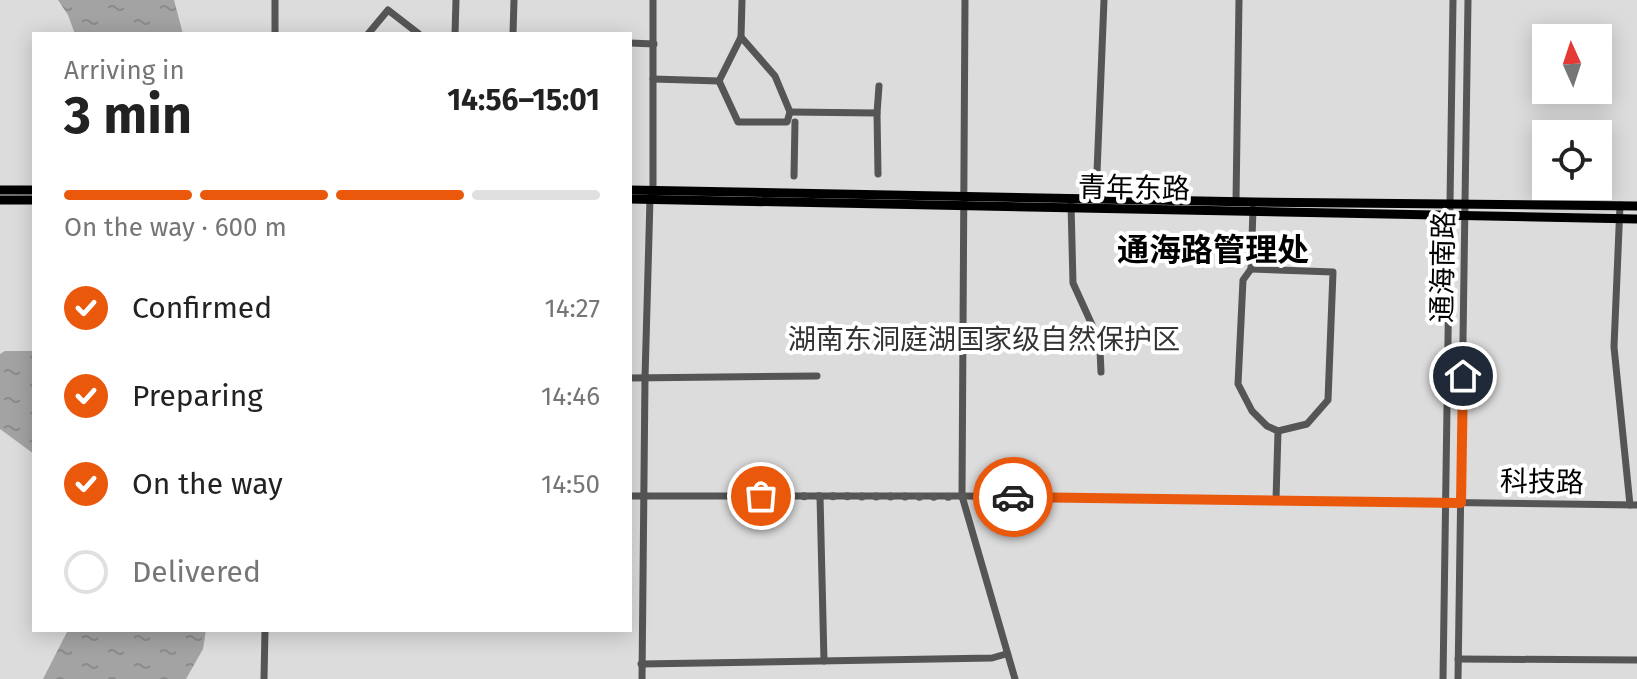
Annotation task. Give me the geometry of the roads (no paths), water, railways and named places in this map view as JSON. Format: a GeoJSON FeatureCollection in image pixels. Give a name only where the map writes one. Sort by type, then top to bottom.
{"type":"FeatureCollection","features":[{"type":"Feature","properties":{"kind":"main road"},"geometry":{"type":"LineString","coordinates":[[0,190],[32,190]]}},
{"type":"Feature","properties":{"kind":"main road","name":"青年东路"},"geometry":{"type":"LineString","coordinates":[[632,190],[652,195],[965,208],[1637,206]]}},
{"type":"Feature","properties":{"kind":"main road","name":"青年东路"},"geometry":{"type":"LineString","coordinates":[[632,199],[652,195],[1096,197],[1236,201],[1254,207],[1451,217],[1637,219]]}},
{"type":"Feature","properties":{"kind":"main road"},"geometry":{"type":"LineString","coordinates":[[0,200],[32,200]]}},
{"type":"Feature","properties":{"kind":"street"},"geometry":{"type":"LineString","coordinates":[[275,0],[275,32]]}},
{"type":"Feature","properties":{"kind":"street"},"geometry":{"type":"LineString","coordinates":[[455,32],[456,0]]}},
{"type":"Feature","properties":{"kind":"street"},"geometry":{"type":"LineString","coordinates":[[513,32],[514,0]]}},
{"type":"Feature","properties":{"kind":"street"},"geometry":{"type":"LineString","coordinates":[[642,679],[653,0]]}},
{"type":"Feature","properties":{"kind":"street"},"geometry":{"type":"LineString","coordinates":[[719,81],[741,37],[742,0]]}},
{"type":"Feature","properties":{"kind":"street"},"geometry":{"type":"LineString","coordinates":[[965,0],[962,496],[1015,679]]}},
{"type":"Feature","properties":{"kind":"street"},"geometry":{"type":"LineString","coordinates":[[1096,197],[1104,0]]}},
{"type":"Feature","properties":{"kind":"street"},"geometry":{"type":"LineString","coordinates":[[1236,201],[1239,0]]}},
{"type":"Feature","properties":{"kind":"street","name":"通海南路"},"geometry":{"type":"LineString","coordinates":[[1443,679],[1453,0]]}},
{"type":"Feature","properties":{"kind":"street","name":"通海南路"},"geometry":{"type":"LineString","coordinates":[[1458,679],[1468,0]]}},
{"type":"Feature","properties":{"kind":"street"},"geometry":{"type":"LineString","coordinates":[[370,32],[388,10],[416,32]]}},
{"type":"Feature","properties":{"kind":"street"},"geometry":{"type":"LineString","coordinates":[[741,37],[775,76],[792,112],[794,176]]}},
{"type":"Feature","properties":{"kind":"street"},"geometry":{"type":"LineString","coordinates":[[632,43],[654,44]]}},
{"type":"Feature","properties":{"kind":"street"},"geometry":{"type":"LineString","coordinates":[[653,79],[719,81]]}},
{"type":"Feature","properties":{"kind":"street"},"geometry":{"type":"LineString","coordinates":[[719,81],[738,122],[791,122]]}},
{"type":"Feature","properties":{"kind":"street"},"geometry":{"type":"LineString","coordinates":[[878,174],[879,86]]}},
{"type":"Feature","properties":{"kind":"street"},"geometry":{"type":"LineString","coordinates":[[792,112],[877,113]]}},
{"type":"Feature","properties":{"kind":"street"},"geometry":{"type":"LineString","coordinates":[[1071,197],[1073,283],[1093,327],[1100,350],[1101,372]]}},
{"type":"Feature","properties":{"kind":"street"},"geometry":{"type":"LineString","coordinates":[[1620,205],[1614,347],[1633,505]]}},
{"type":"Feature","properties":{"kind":"street"},"geometry":{"type":"LineString","coordinates":[[1251,269],[1333,272],[1328,400],[1307,424],[1278,431],[1267,426],[1252,411],[1238,384],[1243,280],[1251,269],[1254,207]]}},
{"type":"Feature","properties":{"kind":"street"},"geometry":{"type":"LineString","coordinates":[[632,378],[817,376]]}},
{"type":"Feature","properties":{"kind":"street"},"geometry":{"type":"LineString","coordinates":[[1276,500],[1278,431]]}},
{"type":"Feature","properties":{"kind":"street","name":"科技路"},"geometry":{"type":"LineString","coordinates":[[632,496],[962,496],[1633,505]]}},
{"type":"Feature","properties":{"kind":"street"},"geometry":{"type":"LineString","coordinates":[[820,496],[824,661]]}},
{"type":"Feature","properties":{"kind":"street"},"geometry":{"type":"LineString","coordinates":[[264,679],[265,632]]}},
{"type":"Feature","properties":{"kind":"street"},"geometry":{"type":"LineString","coordinates":[[641,664],[992,658],[1006,654]]}},
{"type":"Feature","properties":{"kind":"street"},"geometry":{"type":"LineString","coordinates":[[1458,659],[1637,660]]}},
{"type":"Feature","properties":{"kind":"water"},"geometry":{"type":"Polygon","coordinates":[[[58,0],[174,0],[182,32],[74,32],[58,0]]]}},
{"type":"Feature","properties":{"kind":"water"},"geometry":{"type":"Polygon","coordinates":[[[5,351],[32,351],[32,453],[0,429],[0,354],[5,351]]]}},
{"type":"Feature","properties":{"kind":"water"},"geometry":{"type":"Polygon","coordinates":[[[67,632],[206,632],[203,649],[186,679],[43,679],[67,632]]]}},
{"type":"Feature","properties":{"kind":"district","name":"通海路管理处"},"geometry":{"type":"Point","coordinates":[1213,250]}},
{"type":"Feature","properties":{"kind":"park label","name":"湖南东洞庭湖国家级自然保护区"},"geometry":{"type":"Point","coordinates":[984,339]}}]}
